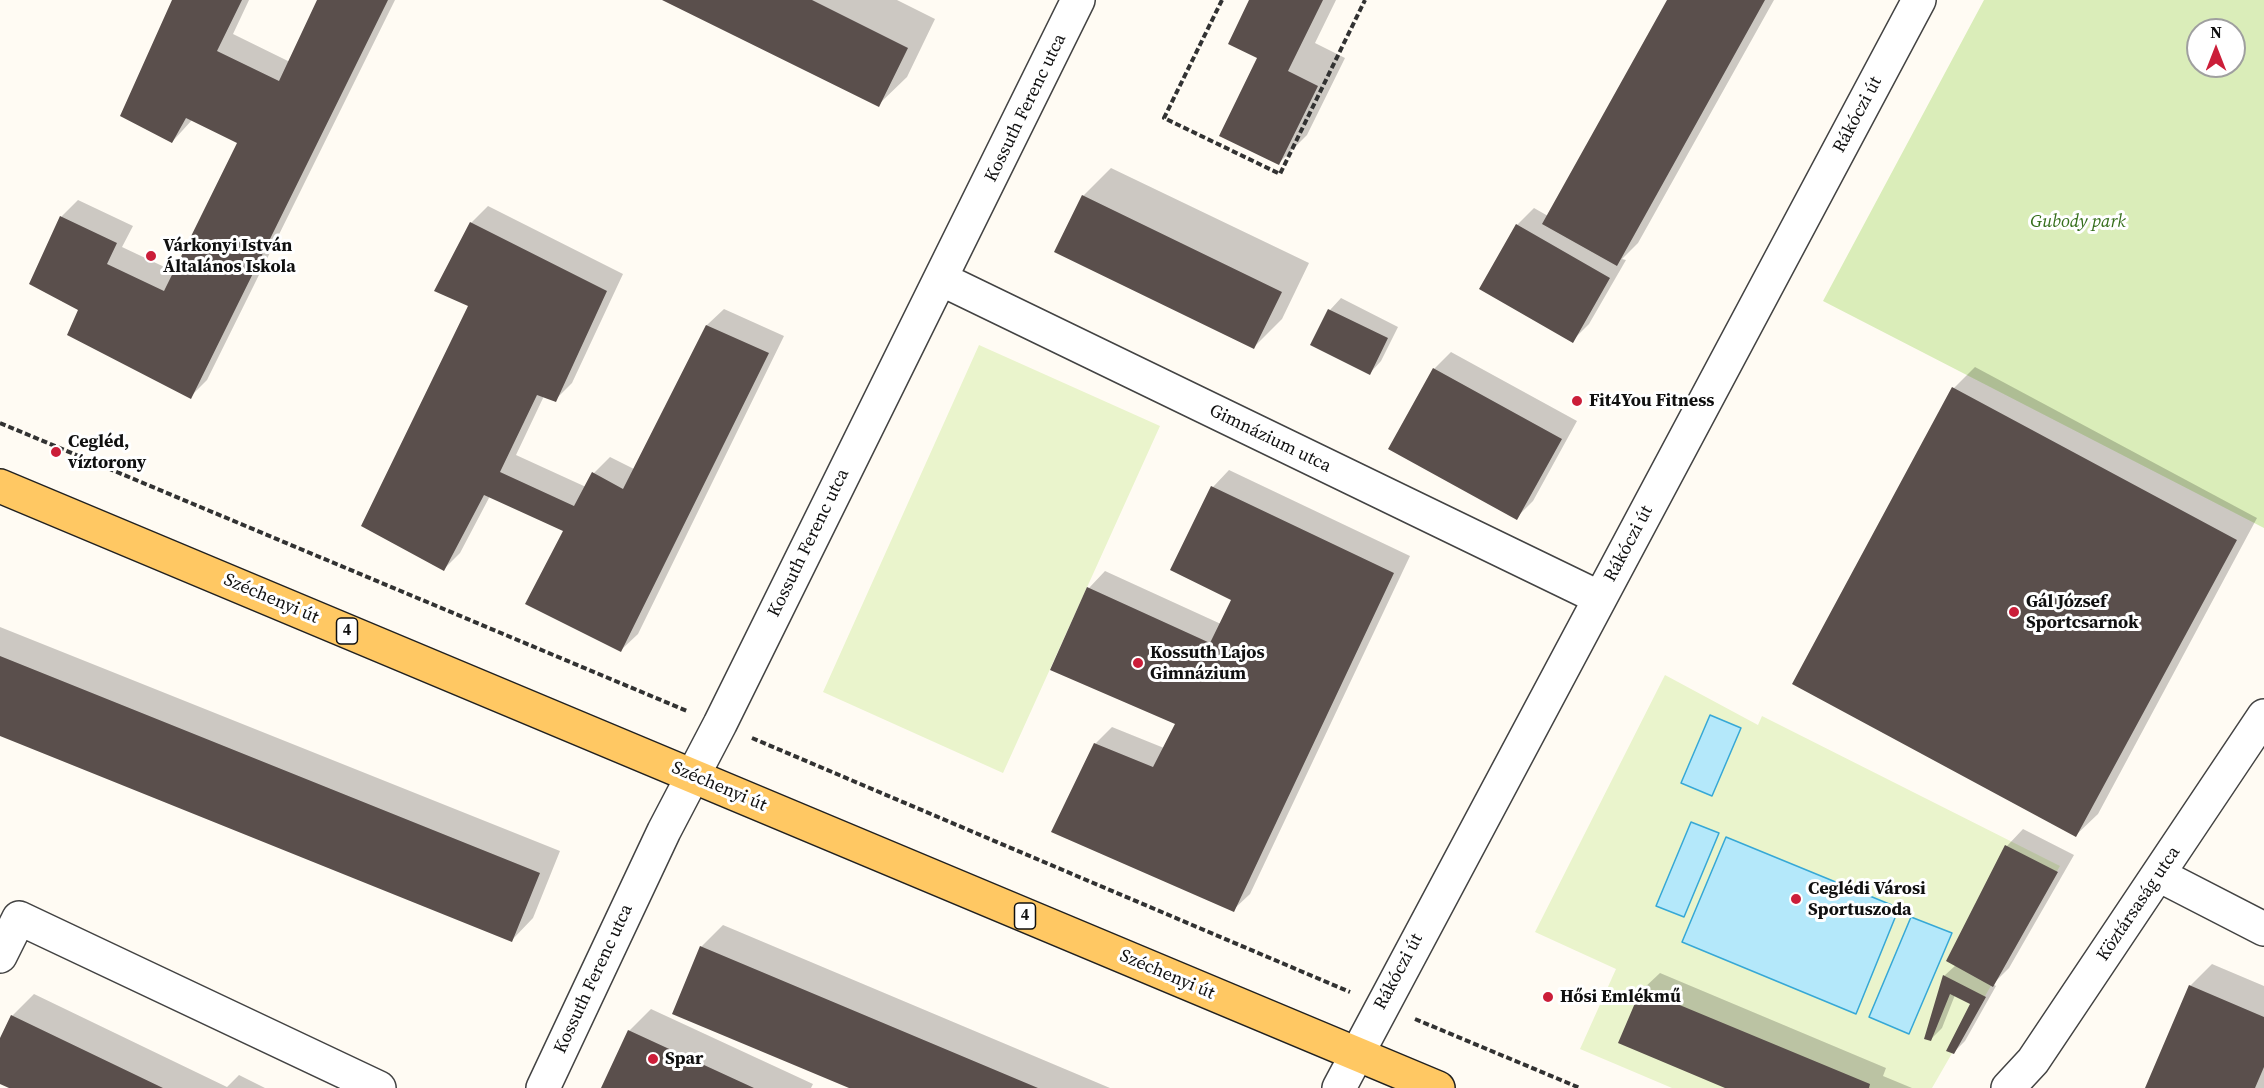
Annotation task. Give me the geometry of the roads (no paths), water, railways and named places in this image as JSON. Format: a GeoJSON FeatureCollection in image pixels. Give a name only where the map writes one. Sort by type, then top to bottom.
{"type":"FeatureCollection","features":[{"type":"Feature","properties":{"kind":"main road","name":"Széchenyi út"},"geometry":{"type":"LineString","coordinates":[[0,486],[1438,1088]]}},
{"type":"Feature","properties":{"kind":"street","name":"Kossuth Ferenc utca"},"geometry":{"type":"LineString","coordinates":[[543,1088],[664,831],[720,724],[1078,0]]}},
{"type":"Feature","properties":{"kind":"street","name":"Rákóczi út"},"geometry":{"type":"LineString","coordinates":[[1339,1088],[1381,1005],[1919,0]]}},
{"type":"Feature","properties":{"kind":"street","name":"Gimnázium utca"},"geometry":{"type":"LineString","coordinates":[[941,279],[1600,598]]}},
{"type":"Feature","properties":{"kind":"street","name":"Köztársaság utca"},"geometry":{"type":"LineString","coordinates":[[2008,1088],[2033,1074],[2159,875],[2264,716]]}},
{"type":"Feature","properties":{"kind":"street"},"geometry":{"type":"LineString","coordinates":[[2159,875],[2264,929]]}},
{"type":"Feature","properties":{"kind":"street"},"geometry":{"type":"LineString","coordinates":[[0,956],[20,918],[379,1088]]}},
{"type":"Feature","properties":{"kind":"water"},"geometry":{"type":"Polygon","coordinates":[[[1710,715],[1741,728],[1712,796],[1681,783],[1710,715]]]}},
{"type":"Feature","properties":{"kind":"water"},"geometry":{"type":"Polygon","coordinates":[[[1691,822],[1719,833],[1684,917],[1656,906],[1691,822]]]}},
{"type":"Feature","properties":{"kind":"water"},"geometry":{"type":"Polygon","coordinates":[[[1726,837],[1899,908],[1856,1014],[1682,942],[1726,837]]]}},
{"type":"Feature","properties":{"kind":"water"},"geometry":{"type":"Polygon","coordinates":[[[1911,917],[1952,933],[1909,1034],[1869,1017],[1911,917]]]}},
{"type":"Feature","properties":{"kind":"place","name":"Várkonyi István Általános Iskola"},"geometry":{"type":"Point","coordinates":[151,256]}},
{"type":"Feature","properties":{"kind":"place","name":"Fit4You Fitness"},"geometry":{"type":"Point","coordinates":[1577,401]}},
{"type":"Feature","properties":{"kind":"place","name":"Cegléd, víztorony"},"geometry":{"type":"Point","coordinates":[56,452]}},
{"type":"Feature","properties":{"kind":"place","name":"Gál József Sportcsarnok"},"geometry":{"type":"Point","coordinates":[2014,612]}},
{"type":"Feature","properties":{"kind":"place","name":"Kossuth Lajos Gimnázium"},"geometry":{"type":"Point","coordinates":[1138,663]}},
{"type":"Feature","properties":{"kind":"place","name":"Ceglédi Városi Sportuszoda"},"geometry":{"type":"Point","coordinates":[1796,899]}},
{"type":"Feature","properties":{"kind":"place","name":"Hősi Emlékmű"},"geometry":{"type":"Point","coordinates":[1548,997]}},
{"type":"Feature","properties":{"kind":"place","name":"Spar"},"geometry":{"type":"Point","coordinates":[653,1059]}},
{"type":"Feature","properties":{"kind":"park label","name":"Gubody park"},"geometry":{"type":"Point","coordinates":[2078,222]}}]}
